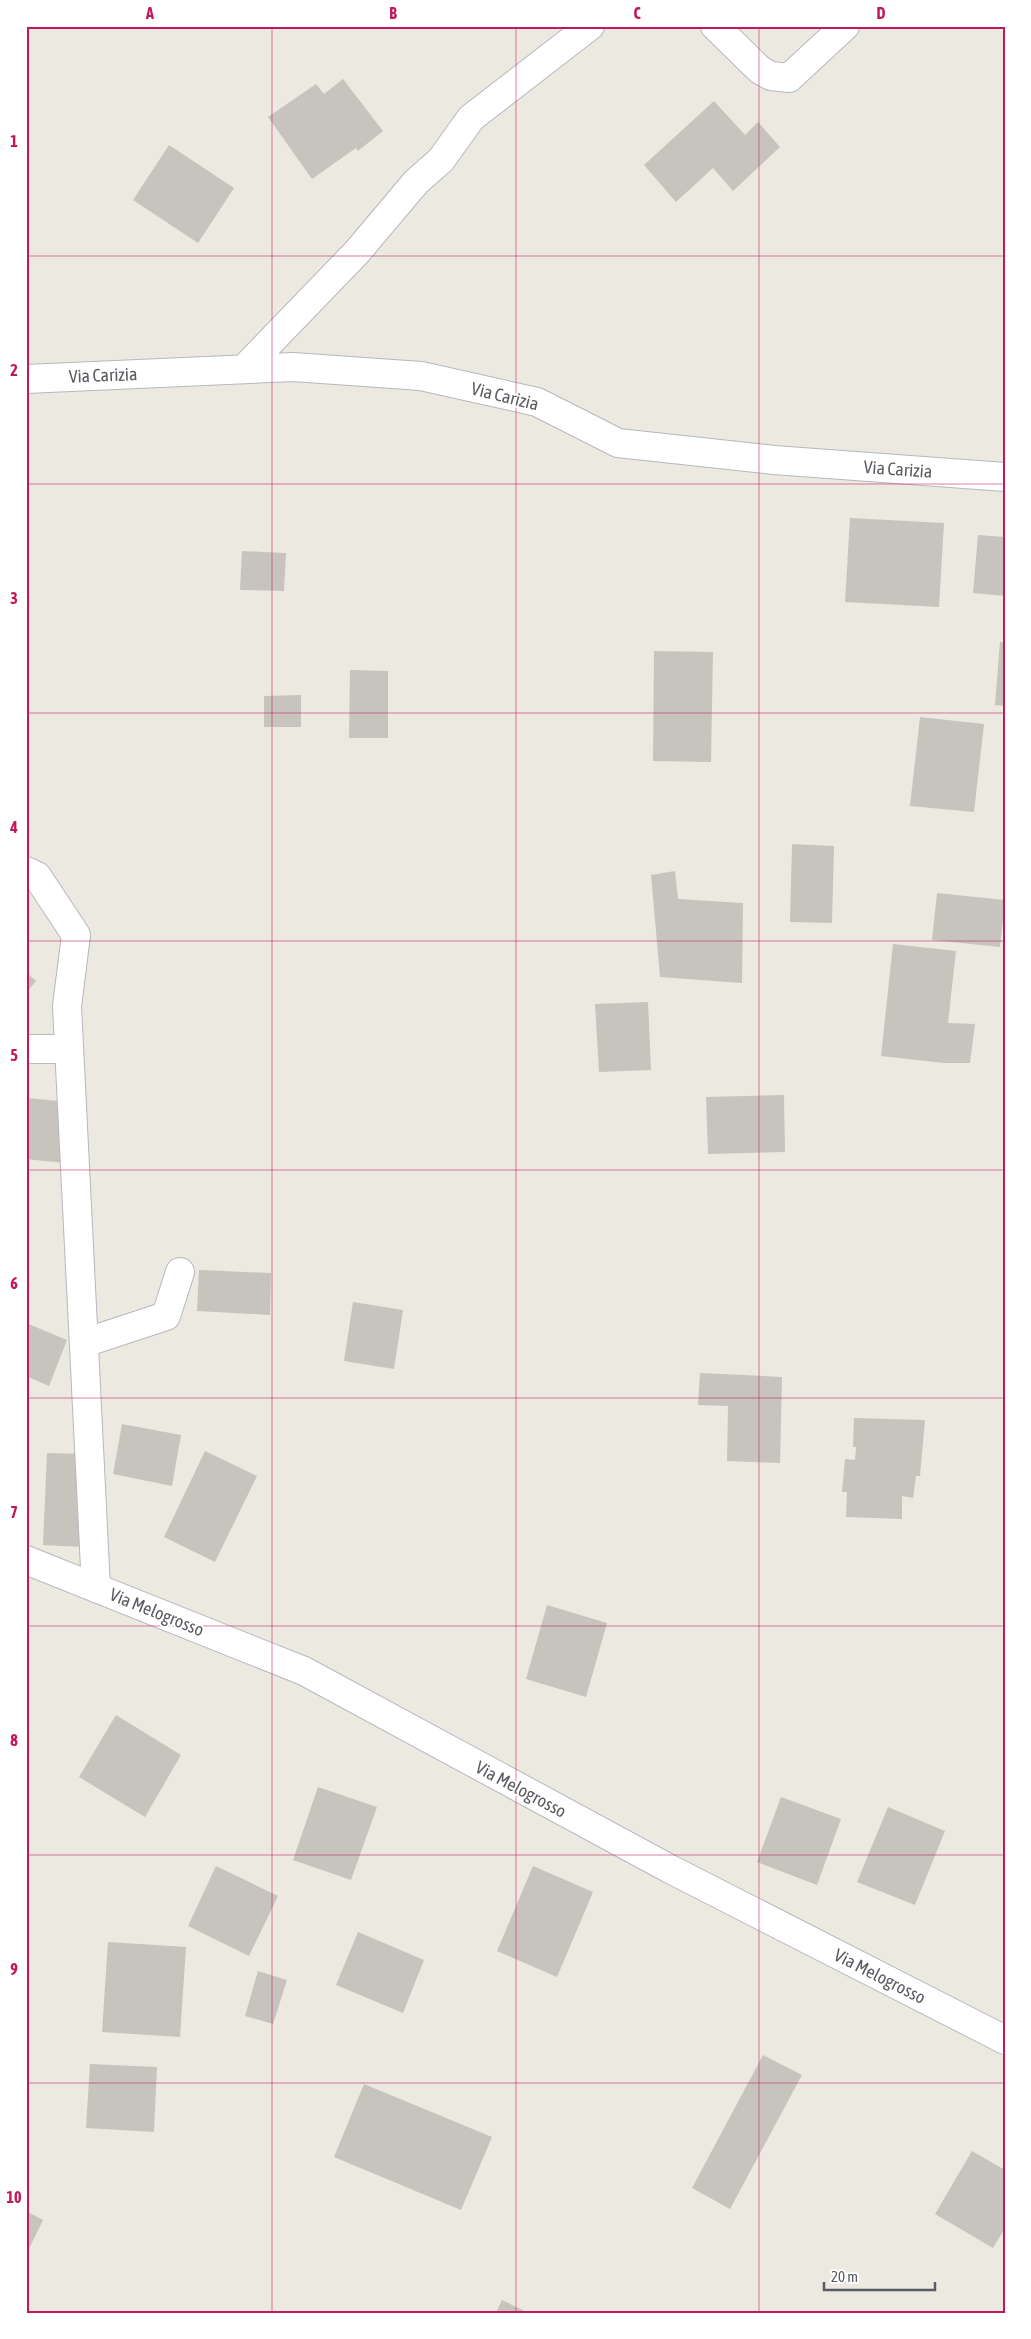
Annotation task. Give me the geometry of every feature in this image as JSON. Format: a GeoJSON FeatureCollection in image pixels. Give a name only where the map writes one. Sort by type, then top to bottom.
{"type":"FeatureCollection","features":[{"type":"Feature","properties":{"kind":"street"},"geometry":{"type":"LineString","coordinates":[[244,369],[358,252],[416,182],[441,160],[471,118],[590,26]]}},
{"type":"Feature","properties":{"kind":"street"},"geometry":{"type":"LineString","coordinates":[[715,26],[760,70],[771,76],[789,78],[845,26]]}},
{"type":"Feature","properties":{"kind":"street","name":"Via Carizia"},"geometry":{"type":"LineString","coordinates":[[26,379],[293,367],[421,376],[537,402],[618,443],[774,460],[1005,478]]}},
{"type":"Feature","properties":{"kind":"street"},"geometry":{"type":"LineString","coordinates":[[26,871],[37,876],[76,935],[67,1006],[96,1588]]}},
{"type":"Feature","properties":{"kind":"street"},"geometry":{"type":"LineString","coordinates":[[32,1049],[69,1049]]}},
{"type":"Feature","properties":{"kind":"street"},"geometry":{"type":"LineString","coordinates":[[84,1343],[166,1316],[180,1272]]}},
{"type":"Feature","properties":{"kind":"street","name":"Via Melogrosso"},"geometry":{"type":"LineString","coordinates":[[26,1560],[304,1671],[670,1869],[1005,2040]]}},
{"type":"Feature","properties":{"kind":"building"},"geometry":{"type":"Polygon","coordinates":[[[343,79],[383,131],[358,151],[356,148],[312,179],[268,117],[316,84],[324,94],[343,79]]]}},
{"type":"Feature","properties":{"kind":"building"},"geometry":{"type":"Polygon","coordinates":[[[714,101],[745,135],[758,122],[780,147],[733,191],[713,168],[676,202],[644,165],[714,101]]]}},
{"type":"Feature","properties":{"kind":"building"},"geometry":{"type":"Polygon","coordinates":[[[169,145],[234,188],[198,243],[133,200],[169,145]]]}},
{"type":"Feature","properties":{"kind":"building"},"geometry":{"type":"Polygon","coordinates":[[[850,518],[944,523],[939,607],[845,602],[850,518]]]}},
{"type":"Feature","properties":{"kind":"building"},"geometry":{"type":"Polygon","coordinates":[[[978,535],[1005,537],[1005,596],[973,593],[978,535]]]}},
{"type":"Feature","properties":{"kind":"building"},"geometry":{"type":"Polygon","coordinates":[[[242,551],[286,553],[284,591],[240,590],[242,551]]]}},
{"type":"Feature","properties":{"kind":"building"},"geometry":{"type":"Polygon","coordinates":[[[1000,642],[1005,643],[1005,706],[995,705],[1000,642]]]}},
{"type":"Feature","properties":{"kind":"building"},"geometry":{"type":"Polygon","coordinates":[[[654,651],[713,652],[711,762],[653,761],[654,651]]]}},
{"type":"Feature","properties":{"kind":"building"},"geometry":{"type":"Polygon","coordinates":[[[350,670],[388,671],[388,738],[349,738],[350,670]]]}},
{"type":"Feature","properties":{"kind":"building"},"geometry":{"type":"Polygon","coordinates":[[[301,695],[301,727],[264,727],[264,696],[301,695]]]}},
{"type":"Feature","properties":{"kind":"building"},"geometry":{"type":"Polygon","coordinates":[[[920,717],[984,724],[974,812],[910,806],[920,717]]]}},
{"type":"Feature","properties":{"kind":"building"},"geometry":{"type":"Polygon","coordinates":[[[792,844],[834,846],[832,923],[790,922],[792,844]]]}},
{"type":"Feature","properties":{"kind":"building"},"geometry":{"type":"Polygon","coordinates":[[[675,871],[678,899],[743,903],[742,983],[660,977],[651,875],[675,871]]]}},
{"type":"Feature","properties":{"kind":"building"},"geometry":{"type":"Polygon","coordinates":[[[937,893],[1005,900],[1000,947],[932,940],[937,893]]]}},
{"type":"Feature","properties":{"kind":"building"},"geometry":{"type":"Polygon","coordinates":[[[893,944],[956,951],[948,1023],[975,1024],[970,1063],[944,1063],[881,1056],[893,944]]]}},
{"type":"Feature","properties":{"kind":"building"},"geometry":{"type":"Polygon","coordinates":[[[26,972],[36,981],[26,993],[26,972]]]}},
{"type":"Feature","properties":{"kind":"building"},"geometry":{"type":"Polygon","coordinates":[[[648,1002],[651,1070],[599,1072],[595,1004],[648,1002]]]}},
{"type":"Feature","properties":{"kind":"building"},"geometry":{"type":"Polygon","coordinates":[[[784,1095],[785,1152],[708,1154],[706,1097],[784,1095]]]}},
{"type":"Feature","properties":{"kind":"building"},"geometry":{"type":"Polygon","coordinates":[[[27,1098],[69,1102],[64,1163],[26,1159],[27,1098]]]}},
{"type":"Feature","properties":{"kind":"building"},"geometry":{"type":"Polygon","coordinates":[[[199,1270],[271,1273],[270,1315],[197,1311],[199,1270]]]}},
{"type":"Feature","properties":{"kind":"building"},"geometry":{"type":"Polygon","coordinates":[[[353,1302],[403,1310],[394,1369],[344,1361],[353,1302]]]}},
{"type":"Feature","properties":{"kind":"building"},"geometry":{"type":"Polygon","coordinates":[[[26,1323],[67,1340],[49,1386],[26,1376],[26,1323]]]}},
{"type":"Feature","properties":{"kind":"building"},"geometry":{"type":"Polygon","coordinates":[[[700,1373],[782,1377],[780,1463],[727,1461],[728,1406],[698,1405],[700,1373]]]}},
{"type":"Feature","properties":{"kind":"building"},"geometry":{"type":"Polygon","coordinates":[[[854,1418],[925,1420],[920,1476],[916,1476],[913,1498],[902,1496],[902,1519],[846,1517],[847,1492],[842,1492],[845,1459],[855,1460],[856,1447],[853,1447],[854,1418]]]}},
{"type":"Feature","properties":{"kind":"building"},"geometry":{"type":"Polygon","coordinates":[[[122,1424],[181,1435],[172,1486],[113,1474],[122,1424]]]}},
{"type":"Feature","properties":{"kind":"building"},"geometry":{"type":"Polygon","coordinates":[[[205,1451],[257,1476],[215,1562],[164,1537],[205,1451]]]}},
{"type":"Feature","properties":{"kind":"building"},"geometry":{"type":"Polygon","coordinates":[[[47,1453],[88,1454],[84,1547],[43,1545],[47,1453]]]}},
{"type":"Feature","properties":{"kind":"building"},"geometry":{"type":"Polygon","coordinates":[[[547,1605],[607,1623],[586,1697],[526,1679],[547,1605]]]}},
{"type":"Feature","properties":{"kind":"building"},"geometry":{"type":"Polygon","coordinates":[[[116,1715],[181,1755],[145,1817],[79,1777],[116,1715]]]}},
{"type":"Feature","properties":{"kind":"building"},"geometry":{"type":"Polygon","coordinates":[[[318,1787],[377,1807],[351,1880],[293,1860],[318,1787]]]}},
{"type":"Feature","properties":{"kind":"building"},"geometry":{"type":"Polygon","coordinates":[[[781,1797],[841,1819],[817,1885],[757,1862],[781,1797]]]}},
{"type":"Feature","properties":{"kind":"building"},"geometry":{"type":"Polygon","coordinates":[[[888,1807],[945,1831],[915,1905],[857,1882],[888,1807]]]}},
{"type":"Feature","properties":{"kind":"building"},"geometry":{"type":"Polygon","coordinates":[[[216,1866],[278,1896],[249,1956],[188,1926],[216,1866]]]}},
{"type":"Feature","properties":{"kind":"building"},"geometry":{"type":"Polygon","coordinates":[[[533,1866],[593,1892],[557,1977],[497,1951],[533,1866]]]}},
{"type":"Feature","properties":{"kind":"building"},"geometry":{"type":"Polygon","coordinates":[[[358,1932],[424,1960],[403,2013],[336,1985],[358,1932]]]}},
{"type":"Feature","properties":{"kind":"building"},"geometry":{"type":"Polygon","coordinates":[[[108,1942],[186,1947],[180,2037],[102,2032],[108,1942]]]}},
{"type":"Feature","properties":{"kind":"building"},"geometry":{"type":"Polygon","coordinates":[[[258,1971],[287,1980],[273,2024],[245,2016],[258,1971]]]}},
{"type":"Feature","properties":{"kind":"building"},"geometry":{"type":"Polygon","coordinates":[[[763,2055],[802,2075],[730,2209],[692,2188],[763,2055]]]}},
{"type":"Feature","properties":{"kind":"building"},"geometry":{"type":"Polygon","coordinates":[[[90,2064],[157,2067],[154,2132],[86,2128],[90,2064]]]}},
{"type":"Feature","properties":{"kind":"building"},"geometry":{"type":"Polygon","coordinates":[[[364,2084],[492,2137],[461,2210],[334,2157],[364,2084]]]}},
{"type":"Feature","properties":{"kind":"building"},"geometry":{"type":"Polygon","coordinates":[[[972,2151],[1005,2170],[1005,2228],[993,2248],[935,2214],[972,2151]]]}},
{"type":"Feature","properties":{"kind":"building"},"geometry":{"type":"Polygon","coordinates":[[[26,2211],[43,2220],[26,2255],[26,2211]]]}},
{"type":"Feature","properties":{"kind":"building"},"geometry":{"type":"Polygon","coordinates":[[[502,2300],[529,2313],[496,2313],[502,2300]]]}}]}
